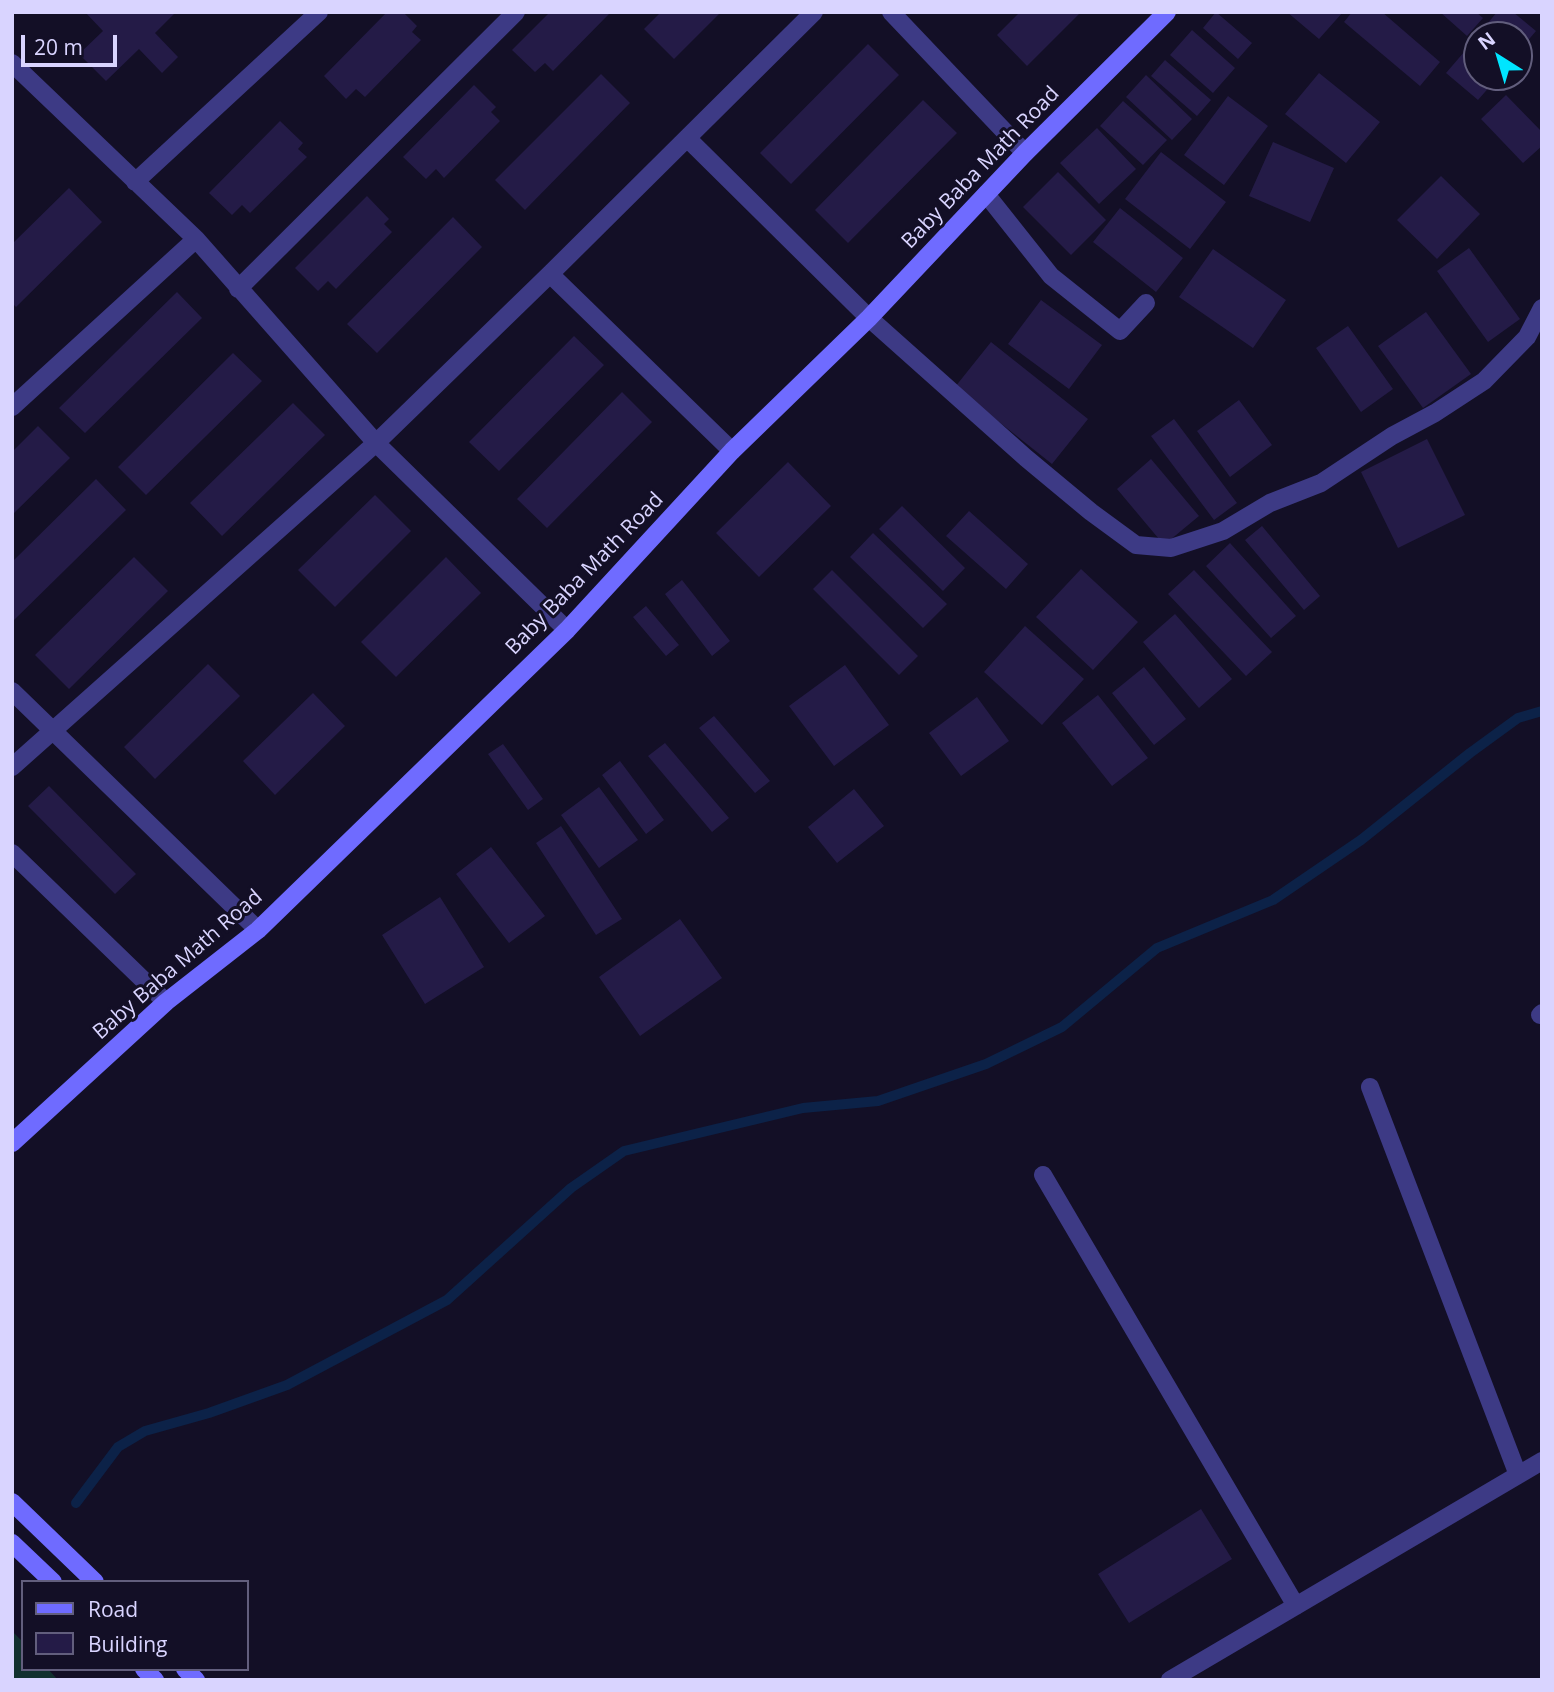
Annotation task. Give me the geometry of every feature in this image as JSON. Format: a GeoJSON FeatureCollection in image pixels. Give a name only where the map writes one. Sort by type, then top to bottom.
{"type":"FeatureCollection","features":[{"type":"Feature","properties":{"kind":"street"},"geometry":{"type":"LineString","coordinates":[[135,181],[319,12]]}},
{"type":"Feature","properties":{"kind":"street"},"geometry":{"type":"LineString","coordinates":[[238,289],[516,12]]}},
{"type":"Feature","properties":{"kind":"street"},"geometry":{"type":"LineString","coordinates":[[12,767],[376,443],[814,12]]}},
{"type":"Feature","properties":{"kind":"street"},"geometry":{"type":"LineString","coordinates":[[891,12],[1024,153]]}},
{"type":"Feature","properties":{"kind":"street","name":"Baby Baba Math Road"},"geometry":{"type":"LineString","coordinates":[[15,1136],[166,1002],[258,930],[567,630],[733,451],[869,318],[1024,153],[1167,12]]}},
{"type":"Feature","properties":{"kind":"street"},"geometry":{"type":"LineString","coordinates":[[12,62],[196,239],[376,443],[567,630]]}},
{"type":"Feature","properties":{"kind":"street"},"geometry":{"type":"LineString","coordinates":[[687,138],[869,318],[1026,458],[1136,545],[1171,548],[1223,531],[1270,503],[1321,483],[1392,436],[1435,413],[1484,381],[1527,337],[1542,308]]}},
{"type":"Feature","properties":{"kind":"street"},"geometry":{"type":"LineString","coordinates":[[986,194],[1051,276],[1120,331],[1146,303]]}},
{"type":"Feature","properties":{"kind":"street"},"geometry":{"type":"LineString","coordinates":[[12,407],[196,239]]}},
{"type":"Feature","properties":{"kind":"street"},"geometry":{"type":"LineString","coordinates":[[550,274],[733,451]]}},
{"type":"Feature","properties":{"kind":"street"},"geometry":{"type":"LineString","coordinates":[[12,691],[258,930]]}},
{"type":"Feature","properties":{"kind":"street"},"geometry":{"type":"LineString","coordinates":[[12,853],[166,1002]]}},
{"type":"Feature","properties":{"kind":"street"},"geometry":{"type":"LineString","coordinates":[[1370,1087],[1518,1475]]}},
{"type":"Feature","properties":{"kind":"street"},"geometry":{"type":"LineString","coordinates":[[1044,1175],[1296,1606]]}},
{"type":"Feature","properties":{"kind":"street"},"geometry":{"type":"LineString","coordinates":[[1170,1680],[1542,1461]]}},
{"type":"Feature","properties":{"kind":"street"},"geometry":{"type":"LineString","coordinates":[[12,1502],[93,1580]]}},
{"type":"Feature","properties":{"kind":"street"},"geometry":{"type":"LineString","coordinates":[[12,1543],[50,1580]]}},
{"type":"Feature","properties":{"kind":"green space"},"geometry":{"type":"Polygon","coordinates":[[[12,1631],[21,1640],[21,1671],[50,1671],[58,1680],[12,1680],[12,1631]]]}},
{"type":"Feature","properties":{"kind":"building"},"geometry":{"type":"Polygon","coordinates":[[[85,12],[176,12],[155,33],[178,57],[162,73],[139,49],[106,81],[79,54],[103,31],[85,12]]]}},
{"type":"Feature","properties":{"kind":"building"},"geometry":{"type":"Polygon","coordinates":[[[387,12],[403,12],[417,26],[412,32],[421,40],[365,97],[356,89],[346,99],[324,76],[387,12]]]}},
{"type":"Feature","properties":{"kind":"building"},"geometry":{"type":"Polygon","coordinates":[[[550,12],[609,14],[553,71],[545,63],[535,72],[512,50],[550,12]]]}},
{"type":"Feature","properties":{"kind":"building"},"geometry":{"type":"Polygon","coordinates":[[[661,12],[721,12],[674,59],[644,29],[661,12]]]}},
{"type":"Feature","properties":{"kind":"building"},"geometry":{"type":"Polygon","coordinates":[[[1020,12],[1081,12],[1027,66],[997,35],[1020,12]]]}},
{"type":"Feature","properties":{"kind":"building"},"geometry":{"type":"Polygon","coordinates":[[[1216,12],[1252,43],[1238,59],[1203,28],[1216,12]]]}},
{"type":"Feature","properties":{"kind":"building"},"geometry":{"type":"Polygon","coordinates":[[[1287,12],[1343,12],[1319,39],[1287,12]]]}},
{"type":"Feature","properties":{"kind":"building"},"geometry":{"type":"Polygon","coordinates":[[[1352,12],[1382,12],[1440,62],[1420,86],[1344,22],[1352,12]]]}},
{"type":"Feature","properties":{"kind":"building"},"geometry":{"type":"Polygon","coordinates":[[[1440,12],[1476,12],[1483,18],[1480,21],[1463,21],[1463,32],[1440,12]]]}},
{"type":"Feature","properties":{"kind":"building"},"geometry":{"type":"Polygon","coordinates":[[[1497,12],[1513,12],[1524,21],[1490,21],[1497,12]]]}},
{"type":"Feature","properties":{"kind":"building"},"geometry":{"type":"Polygon","coordinates":[[[1192,30],[1235,68],[1213,93],[1170,55],[1192,30]]]}},
{"type":"Feature","properties":{"kind":"building"},"geometry":{"type":"Polygon","coordinates":[[[868,44],[899,75],[791,184],[760,153],[868,44]]]}},
{"type":"Feature","properties":{"kind":"building"},"geometry":{"type":"Polygon","coordinates":[[[1463,53],[1463,87],[1446,73],[1463,53]]]}},
{"type":"Feature","properties":{"kind":"building"},"geometry":{"type":"Polygon","coordinates":[[[1165,60],[1211,100],[1197,116],[1151,76],[1165,60]]]}},
{"type":"Feature","properties":{"kind":"building"},"geometry":{"type":"Polygon","coordinates":[[[1319,73],[1380,122],[1346,163],[1285,114],[1319,73]]]}},
{"type":"Feature","properties":{"kind":"building"},"geometry":{"type":"Polygon","coordinates":[[[601,74],[630,103],[525,210],[495,180],[601,74]]]}},
{"type":"Feature","properties":{"kind":"building"},"geometry":{"type":"Polygon","coordinates":[[[1146,75],[1192,119],[1172,140],[1126,97],[1146,75]]]}},
{"type":"Feature","properties":{"kind":"building"},"geometry":{"type":"Polygon","coordinates":[[[474,85],[496,107],[491,112],[500,121],[444,178],[436,169],[426,179],[403,157],[474,85]]]}},
{"type":"Feature","properties":{"kind":"building"},"geometry":{"type":"Polygon","coordinates":[[[1467,91],[1486,91],[1478,100],[1467,91]]]}},
{"type":"Feature","properties":{"kind":"building"},"geometry":{"type":"Polygon","coordinates":[[[1506,95],[1542,132],[1542,146],[1523,163],[1481,119],[1506,95]]]}},
{"type":"Feature","properties":{"kind":"building"},"geometry":{"type":"Polygon","coordinates":[[[1228,96],[1268,126],[1224,185],[1184,155],[1228,96]]]}},
{"type":"Feature","properties":{"kind":"building"},"geometry":{"type":"Polygon","coordinates":[[[923,100],[957,133],[848,243],[815,210],[923,100]]]}},
{"type":"Feature","properties":{"kind":"building"},"geometry":{"type":"Polygon","coordinates":[[[1123,101],[1167,140],[1143,165],[1100,126],[1123,101]]]}},
{"type":"Feature","properties":{"kind":"building"},"geometry":{"type":"Polygon","coordinates":[[[280,121],[303,143],[298,149],[307,157],[250,213],[242,205],[232,215],[209,193],[280,121]]]}},
{"type":"Feature","properties":{"kind":"building"},"geometry":{"type":"Polygon","coordinates":[[[1097,128],[1136,169],[1099,204],[1060,163],[1097,128]]]}},
{"type":"Feature","properties":{"kind":"building"},"geometry":{"type":"Polygon","coordinates":[[[1273,142],[1334,168],[1310,222],[1249,196],[1273,142]]]}},
{"type":"Feature","properties":{"kind":"building"},"geometry":{"type":"Polygon","coordinates":[[[1161,152],[1226,202],[1190,249],[1125,199],[1161,152]]]}},
{"type":"Feature","properties":{"kind":"building"},"geometry":{"type":"Polygon","coordinates":[[[1058,172],[1106,220],[1071,255],[1023,207],[1058,172]]]}},
{"type":"Feature","properties":{"kind":"building"},"geometry":{"type":"Polygon","coordinates":[[[1441,176],[1480,214],[1437,259],[1397,220],[1441,176]]]}},
{"type":"Feature","properties":{"kind":"building"},"geometry":{"type":"Polygon","coordinates":[[[69,188],[102,222],[16,307],[12,303],[12,244],[69,188]]]}},
{"type":"Feature","properties":{"kind":"building"},"geometry":{"type":"Polygon","coordinates":[[[367,196],[389,219],[384,224],[392,232],[336,289],[328,281],[318,291],[295,268],[367,196]]]}},
{"type":"Feature","properties":{"kind":"building"},"geometry":{"type":"Polygon","coordinates":[[[1120,208],[1183,258],[1156,292],[1093,242],[1120,208]]]}},
{"type":"Feature","properties":{"kind":"building"},"geometry":{"type":"Polygon","coordinates":[[[453,217],[482,247],[377,353],[347,324],[453,217]]]}},
{"type":"Feature","properties":{"kind":"building"},"geometry":{"type":"Polygon","coordinates":[[[1469,248],[1520,319],[1488,342],[1437,271],[1469,248]]]}},
{"type":"Feature","properties":{"kind":"building"},"geometry":{"type":"Polygon","coordinates":[[[1213,249],[1286,300],[1253,348],[1179,297],[1213,249]]]}},
{"type":"Feature","properties":{"kind":"building"},"geometry":{"type":"Polygon","coordinates":[[[177,292],[202,318],[85,433],[59,408],[177,292]]]}},
{"type":"Feature","properties":{"kind":"building"},"geometry":{"type":"Polygon","coordinates":[[[1041,300],[1102,345],[1069,389],[1008,344],[1041,300]]]}},
{"type":"Feature","properties":{"kind":"building"},"geometry":{"type":"Polygon","coordinates":[[[1426,312],[1471,374],[1423,408],[1378,346],[1426,312]]]}},
{"type":"Feature","properties":{"kind":"building"},"geometry":{"type":"Polygon","coordinates":[[[1348,326],[1393,389],[1361,412],[1316,348],[1348,326]]]}},
{"type":"Feature","properties":{"kind":"building"},"geometry":{"type":"Polygon","coordinates":[[[574,336],[604,365],[499,471],[469,442],[574,336]]]}},
{"type":"Feature","properties":{"kind":"building"},"geometry":{"type":"Polygon","coordinates":[[[991,342],[1088,419],[1052,464],[955,387],[991,342]]]}},
{"type":"Feature","properties":{"kind":"building"},"geometry":{"type":"Polygon","coordinates":[[[233,353],[262,381],[146,495],[118,467],[233,353]]]}},
{"type":"Feature","properties":{"kind":"building"},"geometry":{"type":"Polygon","coordinates":[[[622,392],[652,422],[547,528],[517,499],[622,392]]]}},
{"type":"Feature","properties":{"kind":"building"},"geometry":{"type":"Polygon","coordinates":[[[1239,400],[1272,445],[1230,477],[1197,431],[1239,400]]]}},
{"type":"Feature","properties":{"kind":"building"},"geometry":{"type":"Polygon","coordinates":[[[293,403],[325,435],[222,536],[190,503],[293,403]]]}},
{"type":"Feature","properties":{"kind":"building"},"geometry":{"type":"Polygon","coordinates":[[[1174,419],[1237,503],[1214,520],[1151,436],[1174,419]]]}},
{"type":"Feature","properties":{"kind":"building"},"geometry":{"type":"Polygon","coordinates":[[[38,426],[70,458],[12,515],[12,452],[38,426]]]}},
{"type":"Feature","properties":{"kind":"building"},"geometry":{"type":"Polygon","coordinates":[[[1427,439],[1465,515],[1398,548],[1361,472],[1427,439]]]}},
{"type":"Feature","properties":{"kind":"building"},"geometry":{"type":"Polygon","coordinates":[[[1151,459],[1199,516],[1164,545],[1117,489],[1151,459]]]}},
{"type":"Feature","properties":{"kind":"building"},"geometry":{"type":"Polygon","coordinates":[[[788,462],[831,506],[759,577],[716,533],[788,462]]]}},
{"type":"Feature","properties":{"kind":"building"},"geometry":{"type":"Polygon","coordinates":[[[96,479],[126,510],[12,622],[12,562],[96,479]]]}},
{"type":"Feature","properties":{"kind":"building"},"geometry":{"type":"Polygon","coordinates":[[[375,495],[411,531],[335,607],[298,570],[375,495]]]}},
{"type":"Feature","properties":{"kind":"building"},"geometry":{"type":"Polygon","coordinates":[[[902,506],[965,568],[943,591],[879,529],[902,506]]]}},
{"type":"Feature","properties":{"kind":"building"},"geometry":{"type":"Polygon","coordinates":[[[969,511],[1028,564],[1006,589],[946,536],[969,511]]]}},
{"type":"Feature","properties":{"kind":"building"},"geometry":{"type":"Polygon","coordinates":[[[1262,526],[1320,596],[1304,610],[1245,540],[1262,526]]]}},
{"type":"Feature","properties":{"kind":"building"},"geometry":{"type":"Polygon","coordinates":[[[873,533],[947,604],[923,628],[850,557],[873,533]]]}},
{"type":"Feature","properties":{"kind":"building"},"geometry":{"type":"Polygon","coordinates":[[[1230,543],[1296,616],[1271,638],[1206,566],[1230,543]]]}},
{"type":"Feature","properties":{"kind":"building"},"geometry":{"type":"Polygon","coordinates":[[[134,557],[168,591],[69,689],[35,655],[134,557]]]}},
{"type":"Feature","properties":{"kind":"building"},"geometry":{"type":"Polygon","coordinates":[[[446,557],[481,593],[396,677],[361,642],[446,557]]]}},
{"type":"Feature","properties":{"kind":"building"},"geometry":{"type":"Polygon","coordinates":[[[1081,569],[1138,622],[1093,670],[1036,617],[1081,569]]]}},
{"type":"Feature","properties":{"kind":"building"},"geometry":{"type":"Polygon","coordinates":[[[832,570],[918,656],[899,675],[813,589],[832,570]]]}},
{"type":"Feature","properties":{"kind":"building"},"geometry":{"type":"Polygon","coordinates":[[[1194,570],[1272,652],[1246,676],[1168,594],[1194,570]]]}},
{"type":"Feature","properties":{"kind":"building"},"geometry":{"type":"Polygon","coordinates":[[[682,580],[730,641],[712,656],[665,594],[682,580]]]}},
{"type":"Feature","properties":{"kind":"building"},"geometry":{"type":"Polygon","coordinates":[[[646,606],[679,645],[666,656],[633,617],[646,606]]]}},
{"type":"Feature","properties":{"kind":"building"},"geometry":{"type":"Polygon","coordinates":[[[1175,614],[1232,679],[1199,708],[1143,642],[1175,614]]]}},
{"type":"Feature","properties":{"kind":"building"},"geometry":{"type":"Polygon","coordinates":[[[1025,626],[1084,679],[1042,725],[984,672],[1025,626]]]}},
{"type":"Feature","properties":{"kind":"building"},"geometry":{"type":"Polygon","coordinates":[[[208,664],[240,696],[155,779],[124,747],[208,664]]]}},
{"type":"Feature","properties":{"kind":"building"},"geometry":{"type":"Polygon","coordinates":[[[845,665],[889,725],[834,766],[789,706],[845,665]]]}},
{"type":"Feature","properties":{"kind":"building"},"geometry":{"type":"Polygon","coordinates":[[[1144,667],[1186,719],[1154,745],[1112,693],[1144,667]]]}},
{"type":"Feature","properties":{"kind":"building"},"geometry":{"type":"Polygon","coordinates":[[[313,693],[345,726],[275,795],[243,761],[313,693]]]}},
{"type":"Feature","properties":{"kind":"building"},"geometry":{"type":"Polygon","coordinates":[[[1098,695],[1148,758],[1112,786],[1062,723],[1098,695]]]}},
{"type":"Feature","properties":{"kind":"building"},"geometry":{"type":"Polygon","coordinates":[[[977,697],[1009,741],[961,776],[929,733],[977,697]]]}},
{"type":"Feature","properties":{"kind":"building"},"geometry":{"type":"Polygon","coordinates":[[[714,716],[770,781],[755,793],[699,728],[714,716]]]}},
{"type":"Feature","properties":{"kind":"building"},"geometry":{"type":"Polygon","coordinates":[[[665,743],[729,818],[712,832],[648,756],[665,743]]]}},
{"type":"Feature","properties":{"kind":"building"},"geometry":{"type":"Polygon","coordinates":[[[503,744],[543,799],[528,810],[488,754],[503,744]]]}},
{"type":"Feature","properties":{"kind":"building"},"geometry":{"type":"Polygon","coordinates":[[[620,761],[664,820],[646,834],[602,775],[620,761]]]}},
{"type":"Feature","properties":{"kind":"building"},"geometry":{"type":"Polygon","coordinates":[[[49,786],[136,874],[115,894],[28,806],[49,786]]]}},
{"type":"Feature","properties":{"kind":"building"},"geometry":{"type":"Polygon","coordinates":[[[599,787],[638,840],[599,868],[561,815],[599,787]]]}},
{"type":"Feature","properties":{"kind":"building"},"geometry":{"type":"Polygon","coordinates":[[[854,789],[884,826],[837,863],[808,827],[854,789]]]}},
{"type":"Feature","properties":{"kind":"building"},"geometry":{"type":"Polygon","coordinates":[[[561,826],[622,919],[596,935],[536,843],[561,826]]]}},
{"type":"Feature","properties":{"kind":"building"},"geometry":{"type":"Polygon","coordinates":[[[491,847],[545,916],[509,943],[456,874],[491,847]]]}},
{"type":"Feature","properties":{"kind":"building"},"geometry":{"type":"Polygon","coordinates":[[[440,897],[484,967],[425,1004],[382,935],[440,897]]]}},
{"type":"Feature","properties":{"kind":"building"},"geometry":{"type":"Polygon","coordinates":[[[680,919],[722,978],[640,1036],[599,977],[680,919]]]}},
{"type":"Feature","properties":{"kind":"building"},"geometry":{"type":"Polygon","coordinates":[[[1201,1509],[1232,1559],[1129,1623],[1098,1574],[1201,1509]]]}},
{"type":"Feature","properties":{"kind":"waterway"},"geometry":{"type":"LineString","coordinates":[[76,1503],[118,1447],[145,1431],[209,1413],[287,1385],[447,1300],[571,1188],[624,1151],[803,1108],[878,1101],[986,1064],[1062,1027],[1157,948],[1273,900],[1361,840],[1518,718],[1542,711]]}}]}
